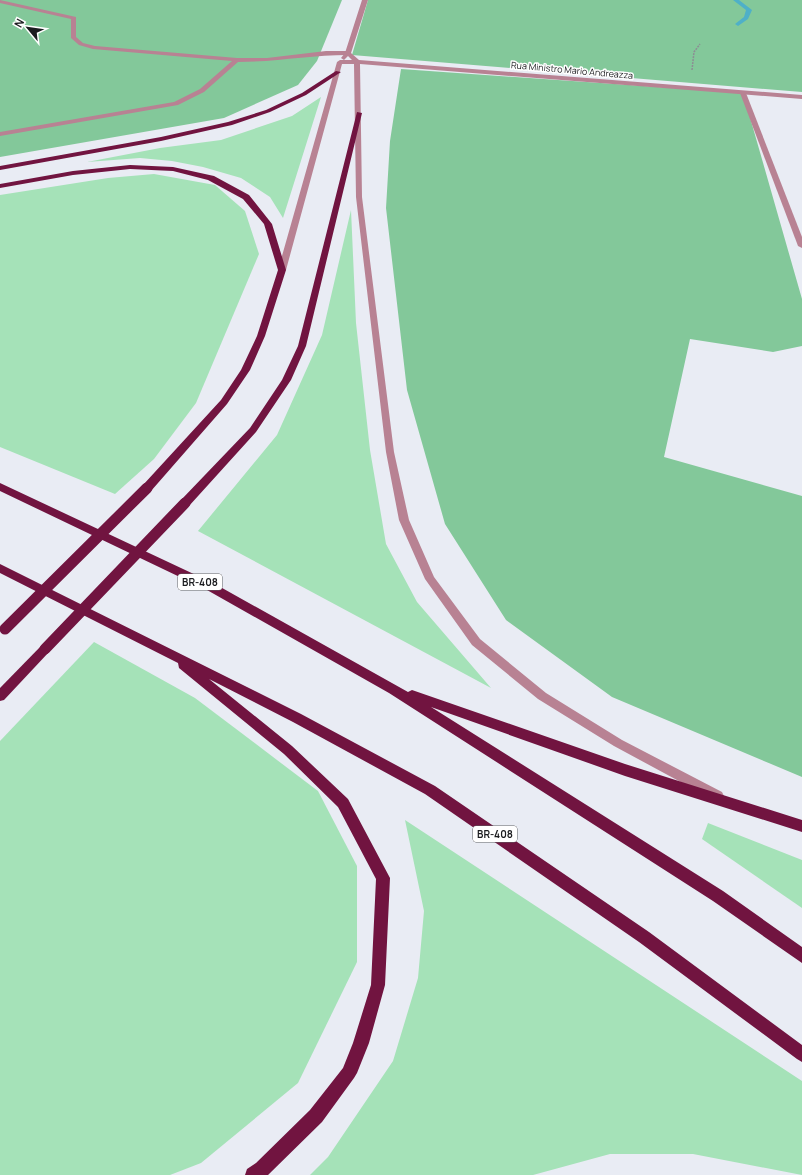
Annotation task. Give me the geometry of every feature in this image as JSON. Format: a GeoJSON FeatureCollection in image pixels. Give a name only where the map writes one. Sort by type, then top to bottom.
{"type":"FeatureCollection","features":[{"type":"Feature","properties":{"kind":"highway"},"geometry":{"type":"LineString","coordinates":[[0,168],[161,139],[230,124],[268,111],[304,94],[338,72]]}},
{"type":"Feature","properties":{"kind":"highway"},"geometry":{"type":"LineString","coordinates":[[0,696],[253,430],[286,380],[302,346],[359,113]]}},
{"type":"Feature","properties":{"kind":"highway"},"geometry":{"type":"LineString","coordinates":[[0,186],[73,173],[130,167],[173,169],[211,178],[246,197],[268,224],[282,270],[261,336],[245,370],[208,422],[147,488],[3,631]]}},
{"type":"Feature","properties":{"kind":"highway","name":"BR-408"},"geometry":{"type":"LineString","coordinates":[[0,487],[212,587],[393,689],[718,896],[802,956]]}},
{"type":"Feature","properties":{"kind":"highway","name":"BR-408"},"geometry":{"type":"LineString","coordinates":[[0,568],[297,718],[430,790],[644,937],[802,1054]]}},
{"type":"Feature","properties":{"kind":"highway"},"geometry":{"type":"LineString","coordinates":[[165,651],[288,750],[343,803],[382,878],[378,985],[361,1043],[349,1073],[316,1116],[262,1169],[253,1175]]}},
{"type":"Feature","properties":{"kind":"highway"},"geometry":{"type":"LineString","coordinates":[[393,689],[625,770],[802,826]]}},
{"type":"Feature","properties":{"kind":"street"},"geometry":{"type":"LineString","coordinates":[[282,270],[340,62],[348,53],[365,0]]}},
{"type":"Feature","properties":{"kind":"street"},"geometry":{"type":"LineString","coordinates":[[0,1],[74,18],[73,37],[81,44],[95,48],[237,60],[267,60],[348,53],[357,62],[359,113],[359,197],[390,452],[404,520],[430,579],[476,642],[542,696],[618,743],[730,803]]}},
{"type":"Feature","properties":{"kind":"street"},"geometry":{"type":"LineString","coordinates":[[0,134],[176,104],[193,97],[237,60]]}},
{"type":"Feature","properties":{"kind":"street","name":"Rua Ministro Mario Andreazza"},"geometry":{"type":"LineString","coordinates":[[340,62],[357,62],[802,97]]}},
{"type":"Feature","properties":{"kind":"street"},"geometry":{"type":"LineString","coordinates":[[743,93],[802,246]]}},
{"type":"Feature","properties":{"kind":"path"},"geometry":{"type":"LineString","coordinates":[[690,88],[694,52],[700,44]]}},
{"type":"Feature","properties":{"kind":"green space"},"geometry":{"type":"Polygon","coordinates":[[[0,0],[342,0],[317,61],[298,85],[224,118],[0,157],[0,0]]]}},
{"type":"Feature","properties":{"kind":"green space"},"geometry":{"type":"Polygon","coordinates":[[[368,0],[802,0],[802,92],[352,55],[368,0]]]}},
{"type":"Feature","properties":{"kind":"green space"},"geometry":{"type":"Polygon","coordinates":[[[401,69],[743,93],[802,299],[802,346],[773,352],[690,339],[664,457],[802,496],[802,777],[612,697],[506,620],[445,524],[407,390],[386,208],[390,141],[401,69]]]}},
{"type":"Feature","properties":{"kind":"green space"},"geometry":{"type":"Polygon","coordinates":[[[321,97],[283,218],[270,197],[241,178],[203,167],[172,161],[140,158],[87,162],[160,148],[221,140],[292,116],[321,97]]]}},
{"type":"Feature","properties":{"kind":"green space"},"geometry":{"type":"Polygon","coordinates":[[[154,174],[215,185],[245,211],[259,254],[196,403],[154,459],[115,494],[0,447],[0,195],[108,178],[154,174]]]}},
{"type":"Feature","properties":{"kind":"green space"},"geometry":{"type":"Polygon","coordinates":[[[351,210],[356,323],[370,450],[386,544],[417,602],[491,688],[198,531],[277,435],[322,335],[351,210]]]}},
{"type":"Feature","properties":{"kind":"green space"},"geometry":{"type":"Polygon","coordinates":[[[94,642],[195,698],[318,791],[357,866],[357,962],[298,1083],[201,1163],[170,1175],[0,1175],[0,741],[94,642]]]}},
{"type":"Feature","properties":{"kind":"green space"},"geometry":{"type":"Polygon","coordinates":[[[405,820],[802,1081],[802,1175],[693,1154],[610,1154],[533,1175],[310,1175],[328,1157],[393,1061],[418,978],[424,911],[405,820]]]}},
{"type":"Feature","properties":{"kind":"green space"},"geometry":{"type":"Polygon","coordinates":[[[708,823],[802,860],[802,908],[702,839],[708,823]]]}},
{"type":"Feature","properties":{"kind":"waterway"},"geometry":{"type":"LineString","coordinates":[[736,0],[749,10],[746,18],[738,24]]}}]}
